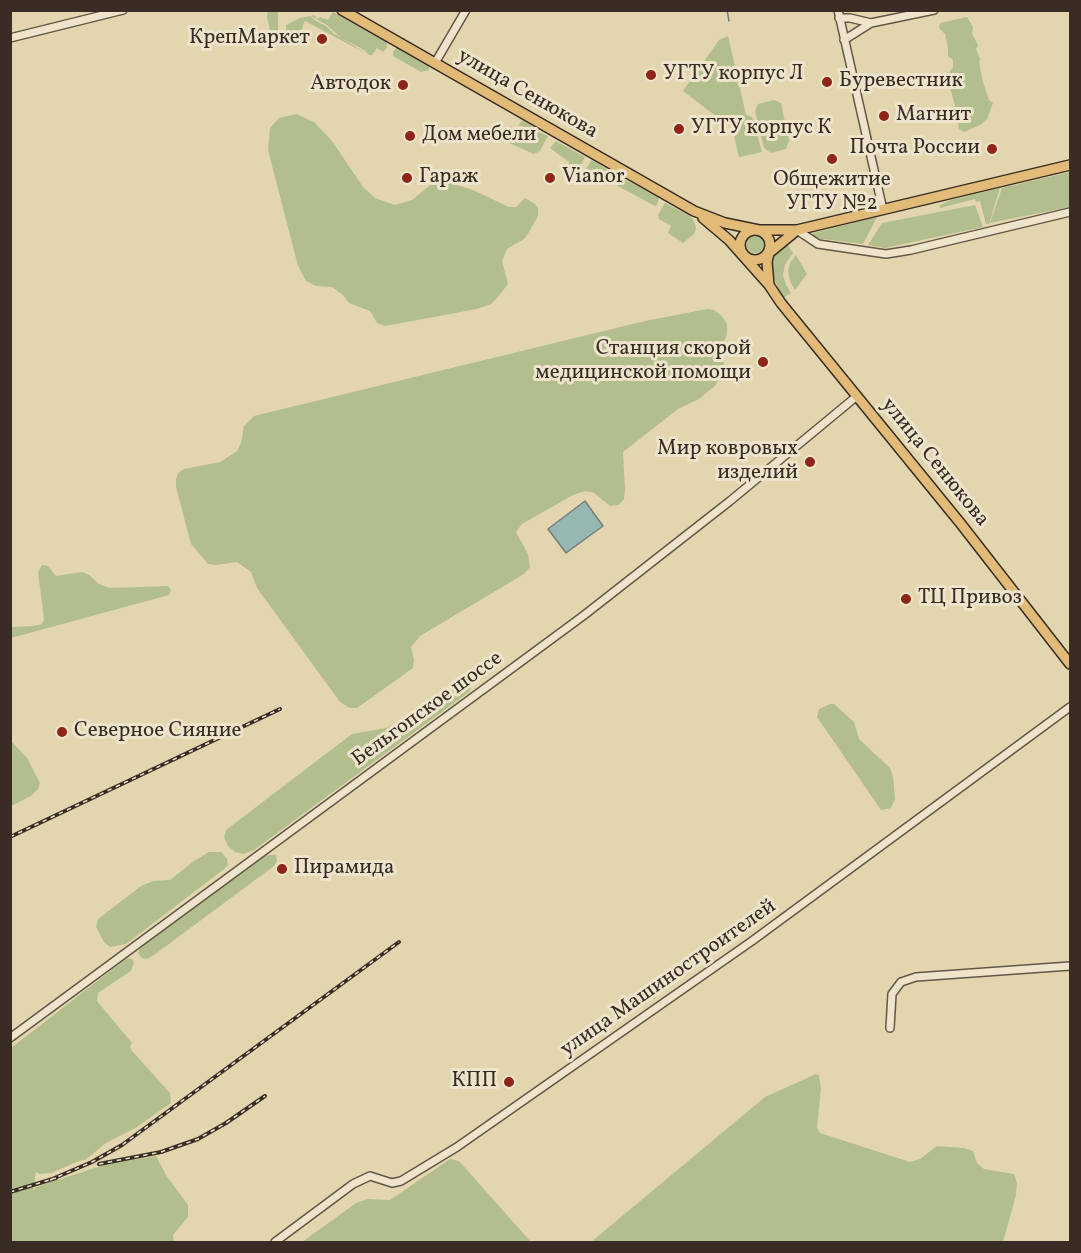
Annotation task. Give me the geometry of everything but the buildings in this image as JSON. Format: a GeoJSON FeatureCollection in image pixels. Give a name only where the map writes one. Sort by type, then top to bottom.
{"type":"FeatureCollection","features":[{"type":"Feature","properties":{"kind":"main road","name":"улица Сенюкова"},"geometry":{"type":"LineString","coordinates":[[342,10],[694,211],[725,223],[759,230],[797,230]]}},
{"type":"Feature","properties":{"kind":"main road"},"geometry":{"type":"LineString","coordinates":[[769,285],[767,262],[769,252],[770,240],[759,230],[749,231],[742,238],[740,247],[744,256],[748,259],[763,259],[769,252],[797,230],[1071,165]]}},
{"type":"Feature","properties":{"kind":"main road","name":"улица Сенюкова"},"geometry":{"type":"LineString","coordinates":[[694,211],[729,240],[769,285],[781,303],[1071,664]]}},
{"type":"Feature","properties":{"kind":"street"},"geometry":{"type":"LineString","coordinates":[[10,38],[123,10]]}},
{"type":"Feature","properties":{"kind":"street"},"geometry":{"type":"LineString","coordinates":[[435,63],[466,10]]}},
{"type":"Feature","properties":{"kind":"street"},"geometry":{"type":"LineString","coordinates":[[844,40],[871,23],[934,10]]}},
{"type":"Feature","properties":{"kind":"street"},"geometry":{"type":"LineString","coordinates":[[838,14],[871,23]]}},
{"type":"Feature","properties":{"kind":"street"},"geometry":{"type":"LineString","coordinates":[[838,14],[883,210]]}},
{"type":"Feature","properties":{"kind":"street"},"geometry":{"type":"LineString","coordinates":[[797,230],[818,244],[886,254],[1071,212]]}},
{"type":"Feature","properties":{"kind":"street","name":"Бельгопское шоссе"},"geometry":{"type":"LineString","coordinates":[[10,1038],[583,616],[730,501],[857,396]]}},
{"type":"Feature","properties":{"kind":"street","name":"улица Машиностроителей"},"geometry":{"type":"LineString","coordinates":[[275,1242],[353,1184],[370,1176],[392,1183],[401,1181],[457,1147],[761,935],[1071,707]]}},
{"type":"Feature","properties":{"kind":"street"},"geometry":{"type":"LineString","coordinates":[[890,1028],[892,994],[902,982],[916,977],[1071,966]]}},
{"type":"Feature","properties":{"kind":"green space"},"geometry":{"type":"Polygon","coordinates":[[[268,11],[278,12],[278,41],[275,45],[267,17],[268,11]]]}},
{"type":"Feature","properties":{"kind":"green space"},"geometry":{"type":"Polygon","coordinates":[[[333,12],[387,42],[387,48],[383,52],[377,48],[372,55],[369,55],[311,16],[328,20],[333,12]]]}},
{"type":"Feature","properties":{"kind":"green space"},"geometry":{"type":"Polygon","coordinates":[[[310,16],[369,55],[305,21],[300,33],[286,47],[286,25],[310,16]]]}},
{"type":"Feature","properties":{"kind":"green space"},"geometry":{"type":"Polygon","coordinates":[[[967,17],[973,27],[972,34],[978,45],[976,49],[980,59],[983,82],[989,100],[993,103],[987,119],[964,132],[959,129],[948,80],[953,60],[948,56],[945,34],[939,28],[940,23],[967,17]]]}},
{"type":"Feature","properties":{"kind":"green space"},"geometry":{"type":"Polygon","coordinates":[[[728,36],[746,115],[752,117],[762,152],[739,157],[732,127],[683,91],[719,40],[728,36]]]}},
{"type":"Feature","properties":{"kind":"green space"},"geometry":{"type":"Polygon","coordinates":[[[396,48],[429,65],[429,70],[421,72],[393,56],[396,48]]]}},
{"type":"Feature","properties":{"kind":"green space","name":"Буревестник"},"geometry":{"type":"Polygon","coordinates":[[[774,100],[781,103],[789,141],[786,149],[771,153],[764,148],[755,111],[758,104],[774,100]]]}},
{"type":"Feature","properties":{"kind":"green space"},"geometry":{"type":"Polygon","coordinates":[[[296,114],[314,122],[332,141],[363,187],[375,198],[395,205],[412,200],[433,183],[450,183],[473,190],[509,207],[516,207],[525,198],[535,204],[538,208],[538,216],[529,232],[524,239],[507,249],[502,261],[508,284],[497,298],[491,304],[477,309],[385,326],[377,323],[370,311],[349,303],[332,287],[316,286],[306,281],[298,266],[268,150],[270,128],[279,118],[296,114]]]}},
{"type":"Feature","properties":{"kind":"green space"},"geometry":{"type":"Polygon","coordinates":[[[523,120],[534,127],[531,129],[548,136],[540,151],[534,154],[509,143],[516,127],[528,128],[518,125],[523,120]]]}},
{"type":"Feature","properties":{"kind":"green space"},"geometry":{"type":"Polygon","coordinates":[[[556,141],[585,157],[581,165],[566,175],[569,162],[550,148],[556,141]]]}},
{"type":"Feature","properties":{"kind":"green space"},"geometry":{"type":"Polygon","coordinates":[[[592,160],[611,172],[614,178],[632,183],[659,198],[657,205],[586,169],[592,160]]]}},
{"type":"Feature","properties":{"kind":"green space"},"geometry":{"type":"Polygon","coordinates":[[[1070,172],[1070,207],[990,223],[1002,188],[1070,172]]]}},
{"type":"Feature","properties":{"kind":"green space"},"geometry":{"type":"Polygon","coordinates":[[[1000,188],[989,224],[986,224],[980,201],[976,202],[975,199],[940,208],[940,205],[951,200],[1000,188]]]}},
{"type":"Feature","properties":{"kind":"green space"},"geometry":{"type":"Polygon","coordinates":[[[665,203],[690,216],[693,220],[696,227],[695,233],[683,243],[668,233],[671,226],[659,219],[658,215],[665,203]]]}},
{"type":"Feature","properties":{"kind":"green space"},"geometry":{"type":"Polygon","coordinates":[[[975,205],[983,227],[885,248],[868,245],[882,223],[975,205]]]}},
{"type":"Feature","properties":{"kind":"green space"},"geometry":{"type":"Polygon","coordinates":[[[877,217],[863,244],[813,236],[813,233],[877,217]]]}},
{"type":"Feature","properties":{"kind":"green space"},"geometry":{"type":"Polygon","coordinates":[[[751,235],[759,235],[764,240],[762,251],[751,253],[746,248],[746,240],[751,235]]]}},
{"type":"Feature","properties":{"kind":"green space"},"geometry":{"type":"Polygon","coordinates":[[[788,245],[793,253],[785,264],[783,275],[791,293],[783,298],[773,276],[772,260],[778,251],[788,245]]]}},
{"type":"Feature","properties":{"kind":"green space"},"geometry":{"type":"Polygon","coordinates":[[[796,255],[807,274],[795,290],[788,272],[790,263],[796,255]]]}},
{"type":"Feature","properties":{"kind":"green space"},"geometry":{"type":"Polygon","coordinates":[[[707,309],[714,310],[721,315],[727,324],[723,346],[724,370],[715,386],[699,399],[678,409],[623,452],[625,489],[624,499],[619,505],[610,506],[594,493],[585,491],[573,495],[522,524],[516,532],[528,554],[530,567],[524,574],[420,636],[411,647],[413,668],[357,708],[350,708],[340,702],[257,588],[251,572],[237,562],[208,564],[191,544],[176,487],[178,473],[184,469],[220,462],[237,451],[244,426],[254,416],[645,321],[707,309]]]}},
{"type":"Feature","properties":{"kind":"green space"},"geometry":{"type":"Polygon","coordinates":[[[42,565],[48,566],[56,576],[82,572],[99,584],[110,588],[168,586],[171,590],[169,595],[11,638],[11,627],[42,624],[44,619],[38,572],[42,565]]]}},
{"type":"Feature","properties":{"kind":"green space"},"geometry":{"type":"Polygon","coordinates":[[[464,684],[471,688],[469,692],[254,850],[244,854],[235,852],[228,846],[224,837],[226,830],[352,734],[386,728],[464,684]]]}},
{"type":"Feature","properties":{"kind":"green space"},"geometry":{"type":"Polygon","coordinates":[[[834,704],[854,722],[859,739],[890,768],[895,799],[891,808],[881,810],[817,717],[819,709],[834,704]]]}},
{"type":"Feature","properties":{"kind":"green space"},"geometry":{"type":"Polygon","coordinates":[[[10,737],[27,758],[40,783],[31,796],[11,806],[10,737]]]}},
{"type":"Feature","properties":{"kind":"green space"},"geometry":{"type":"Polygon","coordinates":[[[209,852],[221,852],[227,859],[228,865],[126,944],[110,947],[104,942],[96,927],[98,919],[141,886],[153,881],[170,880],[209,852]]]}},
{"type":"Feature","properties":{"kind":"green space"},"geometry":{"type":"Polygon","coordinates":[[[268,855],[276,855],[277,861],[274,866],[154,955],[147,959],[142,958],[138,953],[141,946],[268,855]]]}},
{"type":"Feature","properties":{"kind":"green space"},"geometry":{"type":"Polygon","coordinates":[[[127,958],[134,962],[131,971],[98,993],[97,1001],[132,1043],[130,1047],[132,1051],[170,1093],[171,1103],[137,1127],[106,1143],[85,1160],[51,1173],[36,1172],[33,1191],[36,1187],[107,1164],[156,1156],[166,1175],[188,1205],[188,1217],[173,1235],[174,1242],[11,1242],[11,1048],[127,958]]]}},
{"type":"Feature","properties":{"kind":"green space"},"geometry":{"type":"Polygon","coordinates":[[[816,1074],[819,1076],[821,1088],[817,1128],[820,1133],[910,1162],[920,1159],[937,1146],[964,1148],[973,1151],[977,1163],[984,1169],[1014,1174],[1017,1183],[1016,1195],[1003,1242],[591,1242],[765,1097],[816,1074]]]}},
{"type":"Feature","properties":{"kind":"green space"},"geometry":{"type":"Polygon","coordinates":[[[450,1159],[459,1161],[531,1242],[302,1242],[356,1203],[368,1199],[390,1200],[450,1159]]]}},
{"type":"Feature","properties":{"kind":"water"},"geometry":{"type":"Polygon","coordinates":[[[585,501],[603,526],[566,553],[548,529],[585,501]]]}},
{"type":"Feature","properties":{"kind":"waterway"},"geometry":{"type":"LineString","coordinates":[[727,10],[729,21]]}},
{"type":"Feature","properties":{"kind":"railway"},"geometry":{"type":"LineString","coordinates":[[10,837],[280,709]]}},
{"type":"Feature","properties":{"kind":"railway"},"geometry":{"type":"LineString","coordinates":[[50,1180],[92,1162],[122,1145],[399,942]]}},
{"type":"Feature","properties":{"kind":"railway"},"geometry":{"type":"LineString","coordinates":[[99,1164],[161,1152],[198,1139],[265,1096]]}},
{"type":"Feature","properties":{"kind":"railway"},"geometry":{"type":"LineString","coordinates":[[10,1192],[56,1178]]}},
{"type":"Feature","properties":{"kind":"place","name":"КрепМаркет"},"geometry":{"type":"Point","coordinates":[322,39]}},
{"type":"Feature","properties":{"kind":"place","name":"УГТУ корпус Л"},"geometry":{"type":"Point","coordinates":[651,75]}},
{"type":"Feature","properties":{"kind":"place","name":"Буревестник"},"geometry":{"type":"Point","coordinates":[827,82]}},
{"type":"Feature","properties":{"kind":"place","name":"Автодок"},"geometry":{"type":"Point","coordinates":[403,85]}},
{"type":"Feature","properties":{"kind":"place","name":"Магнит"},"geometry":{"type":"Point","coordinates":[884,116]}},
{"type":"Feature","properties":{"kind":"place","name":"УГТУ корпус К"},"geometry":{"type":"Point","coordinates":[679,129]}},
{"type":"Feature","properties":{"kind":"place","name":"Дом мебели"},"geometry":{"type":"Point","coordinates":[410,136]}},
{"type":"Feature","properties":{"kind":"place","name":"Почта России"},"geometry":{"type":"Point","coordinates":[992,149]}},
{"type":"Feature","properties":{"kind":"place","name":"Общежитие УГТУ №2"},"geometry":{"type":"Point","coordinates":[832,159]}},
{"type":"Feature","properties":{"kind":"place","name":"Гараж"},"geometry":{"type":"Point","coordinates":[407,178]}},
{"type":"Feature","properties":{"kind":"place","name":"Vianor"},"geometry":{"type":"Point","coordinates":[550,178]}},
{"type":"Feature","properties":{"kind":"place","name":"Станция скорой медицинской помощи"},"geometry":{"type":"Point","coordinates":[763,362]}},
{"type":"Feature","properties":{"kind":"place","name":"Мир ковровых изделий"},"geometry":{"type":"Point","coordinates":[810,462]}},
{"type":"Feature","properties":{"kind":"place","name":"ТЦ Привоз"},"geometry":{"type":"Point","coordinates":[906,599]}},
{"type":"Feature","properties":{"kind":"place","name":"Северное Сияние"},"geometry":{"type":"Point","coordinates":[62,732]}},
{"type":"Feature","properties":{"kind":"place","name":"Пирамида"},"geometry":{"type":"Point","coordinates":[282,869]}},
{"type":"Feature","properties":{"kind":"place","name":"КПП"},"geometry":{"type":"Point","coordinates":[509,1082]}}]}
